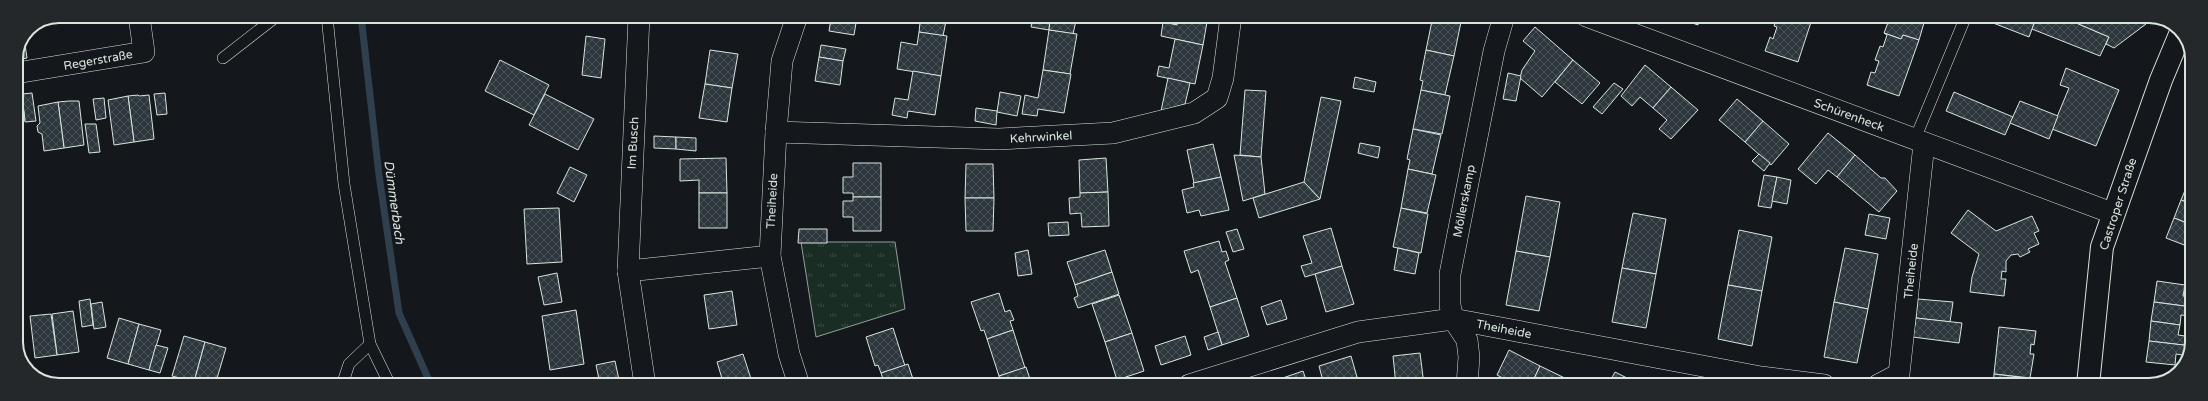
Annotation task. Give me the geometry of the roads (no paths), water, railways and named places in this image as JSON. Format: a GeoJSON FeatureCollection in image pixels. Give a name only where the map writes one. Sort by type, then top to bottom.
{"type":"FeatureCollection","features":[{"type":"Feature","properties":{"kind":"main road","name":"Castroper Straße"},"geometry":{"type":"LineString","coordinates":[[2089,378],[2102,247],[2112,213],[2161,80],[2178,38]]}},
{"type":"Feature","properties":{"kind":"street","name":"Regerstraße"},"geometry":{"type":"LineString","coordinates":[[23,72],[144,52],[140,23]]}},
{"type":"Feature","properties":{"kind":"street","name":"Im Busch"},"geometry":{"type":"LineString","coordinates":[[639,23],[628,271],[644,378]]}},
{"type":"Feature","properties":{"kind":"street","name":"Theiheide"},"geometry":{"type":"LineString","coordinates":[[796,23],[782,61],[776,132],[770,256],[789,354],[797,378]]}},
{"type":"Feature","properties":{"kind":"street","name":"Kehrwinkel"},"geometry":{"type":"LineString","coordinates":[[776,132],[999,139],[1113,134],[1194,113],[1217,98],[1223,78],[1230,23]]}},
{"type":"Feature","properties":{"kind":"street","name":"Möllerskamp"},"geometry":{"type":"LineString","coordinates":[[1468,378],[1469,357],[1467,340],[1453,319],[1450,305],[1450,274],[1494,50],[1502,23]]}},
{"type":"Feature","properties":{"kind":"street","name":"Schürenheck"},"geometry":{"type":"LineString","coordinates":[[1605,23],[2112,213]]}},
{"type":"Feature","properties":{"kind":"street","name":"Theiheide"},"geometry":{"type":"LineString","coordinates":[[1891,378],[1899,374],[1920,142]]}},
{"type":"Feature","properties":{"kind":"street"},"geometry":{"type":"LineString","coordinates":[[628,271],[770,256]]}},
{"type":"Feature","properties":{"kind":"street","name":"Theiheide"},"geometry":{"type":"LineString","coordinates":[[1211,378],[1358,332],[1453,319],[1761,378]]}},
{"type":"Feature","properties":{"kind":"lane"},"geometry":{"type":"LineString","coordinates":[[223,58],[268,23]]}},
{"type":"Feature","properties":{"kind":"lane"},"geometry":{"type":"LineString","coordinates":[[328,23],[344,184],[370,344],[387,378]]}},
{"type":"Feature","properties":{"kind":"lane"},"geometry":{"type":"LineString","coordinates":[[1920,142],[1963,23]]}},
{"type":"Feature","properties":{"kind":"lane"},"geometry":{"type":"LineString","coordinates":[[344,378],[349,364],[370,344]]}},
{"type":"Feature","properties":{"kind":"waterway","name":"Dümmerbach"},"geometry":{"type":"LineString","coordinates":[[362,23],[379,175],[399,313],[428,378]]}}]}
